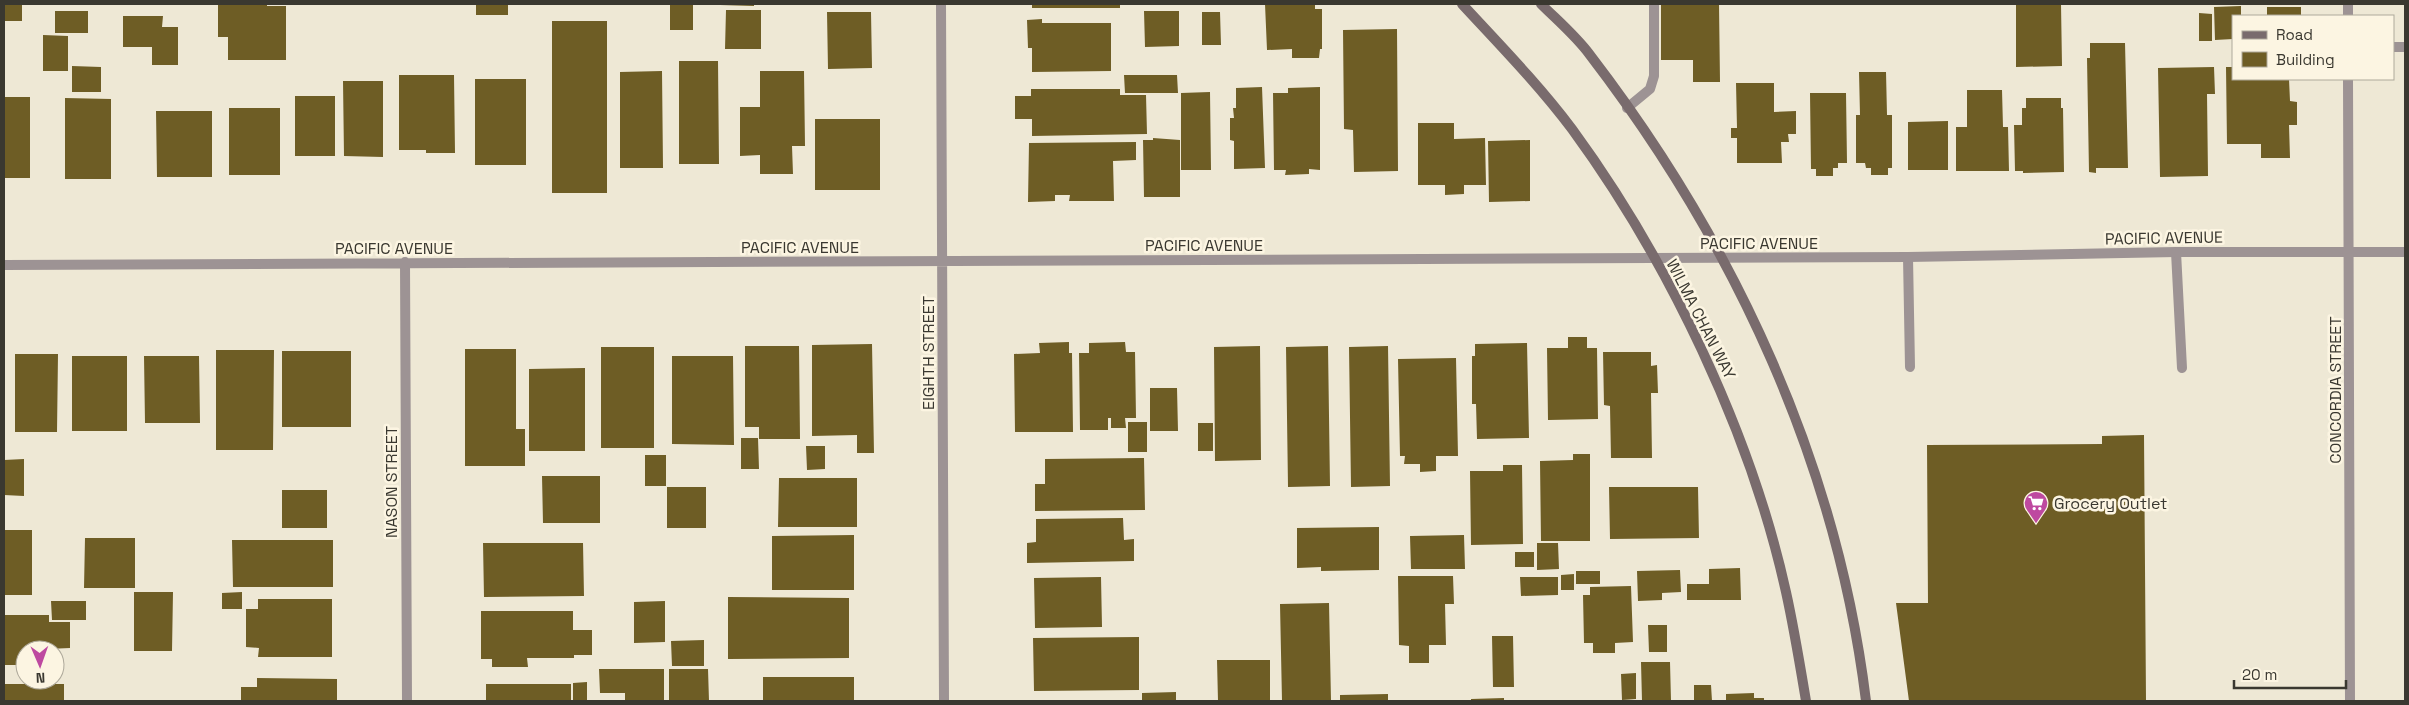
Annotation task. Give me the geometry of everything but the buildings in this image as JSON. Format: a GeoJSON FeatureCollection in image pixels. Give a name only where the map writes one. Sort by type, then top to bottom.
{"type":"FeatureCollection","features":[{"type":"Feature","properties":{"kind":"main road","name":"WILMA CHAN WAY"},"geometry":{"type":"LineString","coordinates":[[1462,4],[1512,58],[1571,129],[1628,213],[1705,354],[1736,430],[1762,508],[1786,590],[1806,701]]}},
{"type":"Feature","properties":{"kind":"main road"},"geometry":{"type":"LineString","coordinates":[[1541,4],[1589,53],[1662,157],[1747,302],[1784,386],[1822,493],[1860,649],[1866,701]]}},
{"type":"Feature","properties":{"kind":"street","name":"EIGHTH STREET"},"geometry":{"type":"LineString","coordinates":[[941,4],[944,701]]}},
{"type":"Feature","properties":{"kind":"street"},"geometry":{"type":"LineString","coordinates":[[1627,108],[1650,89],[1654,76],[1654,4]]}},
{"type":"Feature","properties":{"kind":"street","name":"CONCORDIA STREET"},"geometry":{"type":"LineString","coordinates":[[2348,80],[2350,701]]}},
{"type":"Feature","properties":{"kind":"street","name":"PACIFIC AVENUE"},"geometry":{"type":"LineString","coordinates":[[4,265],[1908,257],[2176,252],[2405,252]]}},
{"type":"Feature","properties":{"kind":"street"},"geometry":{"type":"LineString","coordinates":[[2176,252],[2182,368]]}},
{"type":"Feature","properties":{"kind":"street"},"geometry":{"type":"LineString","coordinates":[[1908,257],[1910,367]]}},
{"type":"Feature","properties":{"kind":"street","name":"NASON STREET"},"geometry":{"type":"LineString","coordinates":[[405,262],[407,701]]}},
{"type":"Feature","properties":{"kind":"place","name":"Grocery Outlet"},"geometry":{"type":"Point","coordinates":[2036,524]}}]}
